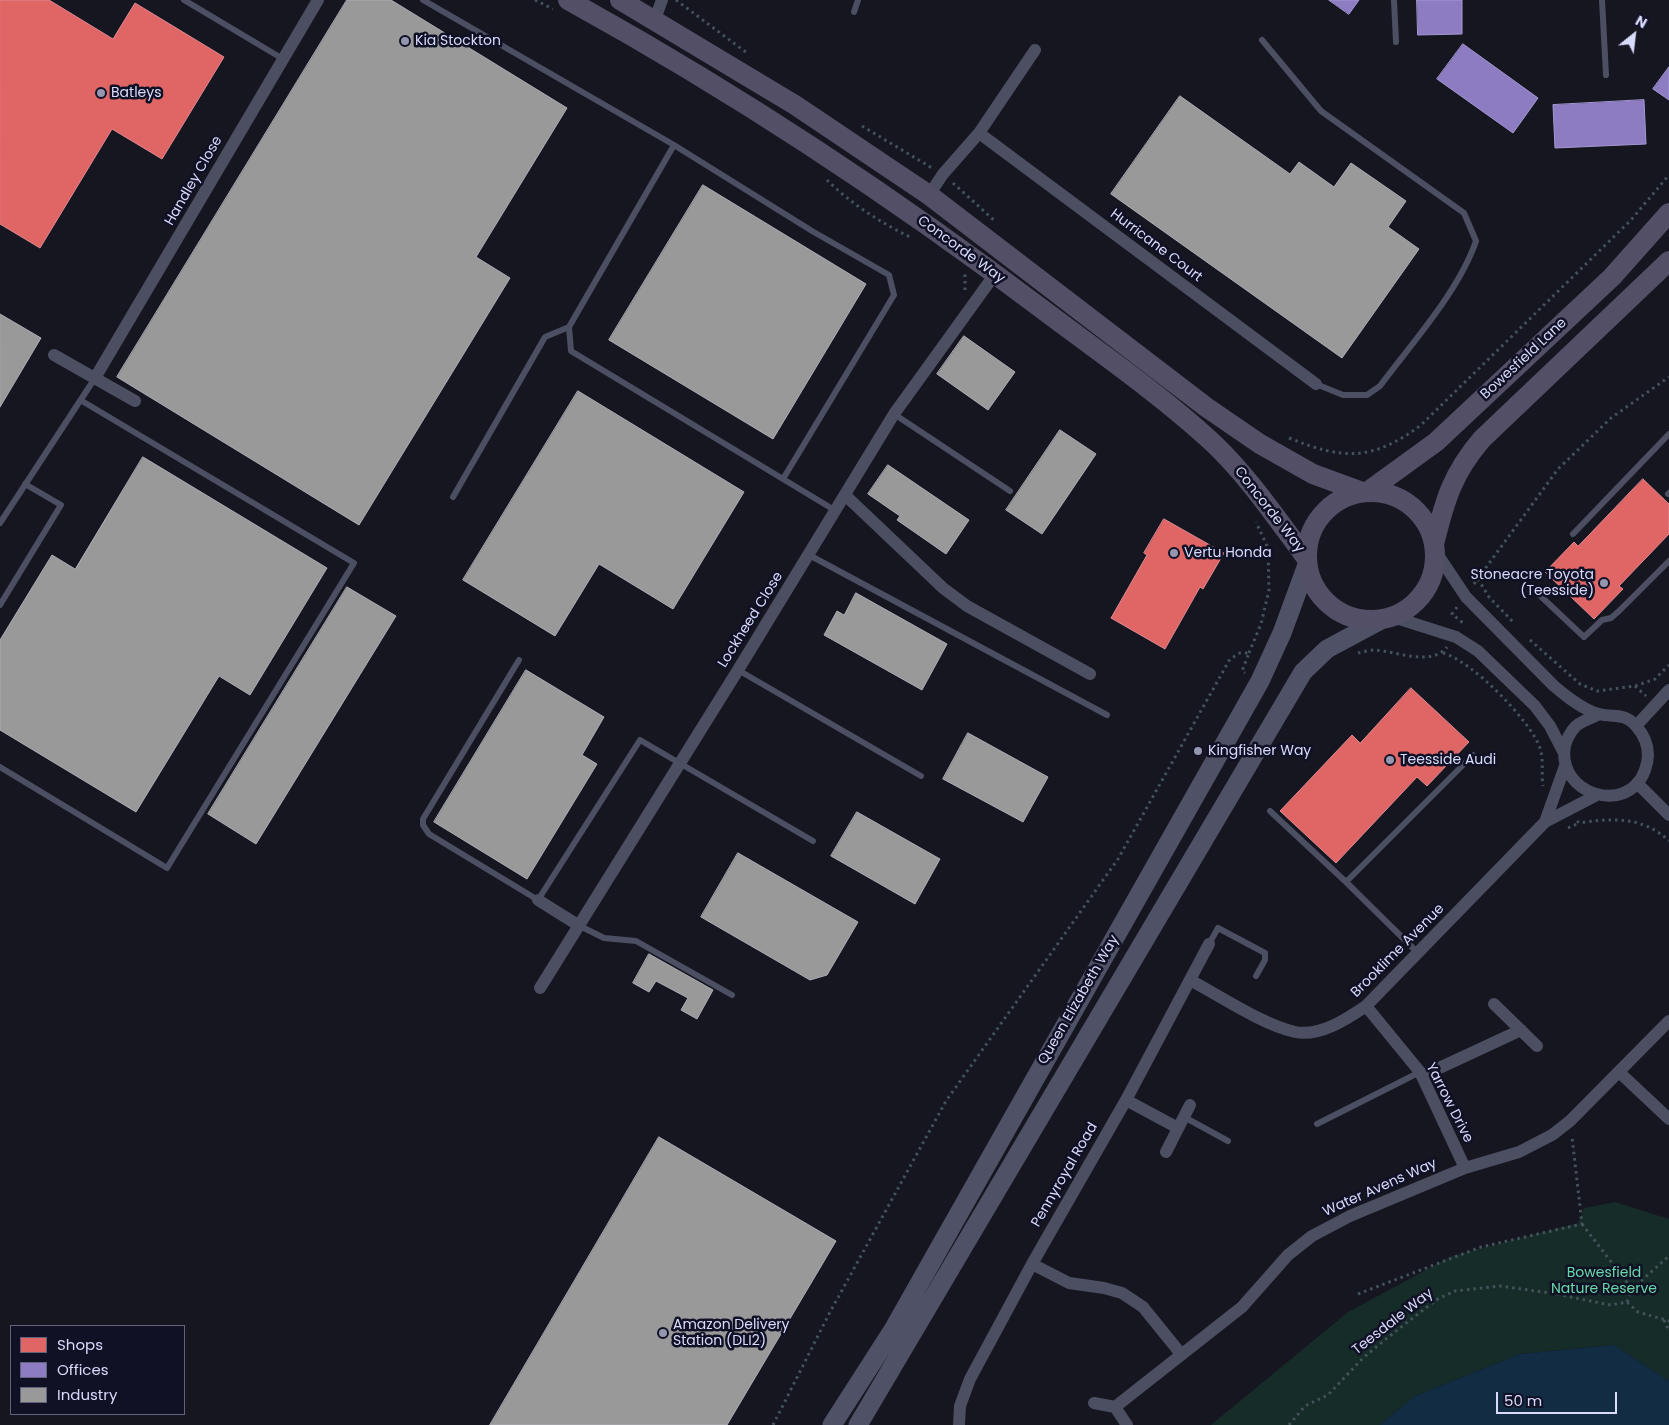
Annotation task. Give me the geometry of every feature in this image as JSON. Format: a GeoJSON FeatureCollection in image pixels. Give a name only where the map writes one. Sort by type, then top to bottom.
{"type":"FeatureCollection","features":[{"type":"Feature","properties":{"kind":"main road","name":"Concorde Way"},"geometry":{"type":"LineString","coordinates":[[620,0],[655,19],[795,105],[929,195],[1206,406],[1260,444],[1313,474],[1365,492]]}},
{"type":"Feature","properties":{"kind":"main road","name":"Concorde Way"},"geometry":{"type":"LineString","coordinates":[[564,6],[646,43],[783,128],[915,216],[995,274],[1168,404],[1214,444],[1258,492],[1307,562]]}},
{"type":"Feature","properties":{"kind":"main road","name":"Bowesfield Lane"},"geometry":{"type":"LineString","coordinates":[[1365,492],[1397,473],[1436,442],[1612,277],[1669,213]]}},
{"type":"Feature","properties":{"kind":"main road"},"geometry":{"type":"LineString","coordinates":[[1435,548],[1429,527],[1422,516],[1406,502],[1385,493],[1365,492],[1337,501],[1322,516],[1310,535],[1307,562],[1316,589],[1337,610],[1359,619],[1388,618],[1414,604],[1427,588],[1434,570],[1435,548],[1450,488],[1464,460],[1482,438],[1669,261]]}},
{"type":"Feature","properties":{"kind":"street","name":"Handley Close"},"geometry":{"type":"LineString","coordinates":[[96,378],[318,0]]}},
{"type":"Feature","properties":{"kind":"street"},"geometry":{"type":"LineString","coordinates":[[655,19],[662,0]]}},
{"type":"Feature","properties":{"kind":"street"},"geometry":{"type":"LineString","coordinates":[[929,195],[943,174],[979,133],[1035,50]]}},
{"type":"Feature","properties":{"kind":"street","name":"Hurricane Court"},"geometry":{"type":"LineString","coordinates":[[979,133],[1316,384]]}},
{"type":"Feature","properties":{"kind":"street","name":"Lockheed Close"},"geometry":{"type":"LineString","coordinates":[[540,988],[809,555],[894,414],[995,274]]}},
{"type":"Feature","properties":{"kind":"street"},"geometry":{"type":"LineString","coordinates":[[54,355],[135,401]]}},
{"type":"Feature","properties":{"kind":"street"},"geometry":{"type":"LineString","coordinates":[[845,495],[943,588],[968,606],[1090,674]]}},
{"type":"Feature","properties":{"kind":"street"},"geometry":{"type":"LineString","coordinates":[[1435,548],[1466,597],[1554,686],[1569,699],[1599,714],[1615,714],[1636,726],[1644,738],[1648,751],[1645,772],[1637,783],[1626,792],[1616,796],[1595,796],[1545,822]]}},
{"type":"Feature","properties":{"kind":"street","name":"Queen Elizabeth Way"},"geometry":{"type":"LineString","coordinates":[[832,1425],[898,1321],[1260,681],[1282,633],[1307,562]]}},
{"type":"Feature","properties":{"kind":"street"},"geometry":{"type":"LineString","coordinates":[[1388,618],[1456,637],[1478,651],[1535,706],[1550,726],[1577,785],[1595,796]]}},
{"type":"Feature","properties":{"kind":"street","name":"Queen Elizabeth Way"},"geometry":{"type":"LineString","coordinates":[[858,1425],[1303,672],[1327,649],[1388,618]]}},
{"type":"Feature","properties":{"kind":"street"},"geometry":{"type":"LineString","coordinates":[[1636,726],[1669,690]]}},
{"type":"Feature","properties":{"kind":"street"},"geometry":{"type":"LineString","coordinates":[[1545,822],[1565,759],[1566,742],[1575,727],[1599,714]]}},
{"type":"Feature","properties":{"kind":"street"},"geometry":{"type":"LineString","coordinates":[[1637,783],[1669,815]]}},
{"type":"Feature","properties":{"kind":"street","name":"Brooklime Avenue"},"geometry":{"type":"LineString","coordinates":[[1190,980],[1268,1022],[1296,1032],[1324,1029],[1348,1019],[1366,1006],[1545,822]]}},
{"type":"Feature","properties":{"kind":"street"},"geometry":{"type":"LineString","coordinates":[[538,900],[578,926]]}},
{"type":"Feature","properties":{"kind":"street","name":"Pennyroyal Road"},"geometry":{"type":"LineString","coordinates":[[959,1425],[960,1406],[970,1380],[1032,1264],[1126,1100],[1209,944]]}},
{"type":"Feature","properties":{"kind":"street"},"geometry":{"type":"LineString","coordinates":[[1494,1004],[1537,1046]]}},
{"type":"Feature","properties":{"kind":"street","name":"Yarrow Drive"},"geometry":{"type":"LineString","coordinates":[[1366,1006],[1421,1074],[1465,1168]]}},
{"type":"Feature","properties":{"kind":"street","name":"Water Avens Way"},"geometry":{"type":"LineString","coordinates":[[1115,1407],[1242,1306],[1288,1255],[1312,1236],[1350,1216],[1465,1168],[1520,1152],[1552,1135],[1570,1121],[1669,1021]]}},
{"type":"Feature","properties":{"kind":"street"},"geometry":{"type":"LineString","coordinates":[[1421,1074],[1521,1030]]}},
{"type":"Feature","properties":{"kind":"street"},"geometry":{"type":"LineString","coordinates":[[1619,1072],[1669,1119]]}},
{"type":"Feature","properties":{"kind":"street"},"geometry":{"type":"LineString","coordinates":[[1126,1100],[1184,1117],[1166,1152]]}},
{"type":"Feature","properties":{"kind":"street"},"geometry":{"type":"LineString","coordinates":[[1032,1264],[1069,1283],[1104,1288],[1122,1293],[1143,1307],[1181,1354]]}},
{"type":"Feature","properties":{"kind":"street"},"geometry":{"type":"LineString","coordinates":[[1094,1403],[1115,1407],[1127,1425]]}},
{"type":"Feature","properties":{"kind":"lane"},"geometry":{"type":"LineString","coordinates":[[184,0],[283,59]]}},
{"type":"Feature","properties":{"kind":"lane"},"geometry":{"type":"LineString","coordinates":[[423,0],[674,145],[812,231],[889,275],[894,295],[783,479]]}},
{"type":"Feature","properties":{"kind":"lane"},"geometry":{"type":"LineString","coordinates":[[854,12],[858,0]]}},
{"type":"Feature","properties":{"kind":"lane"},"geometry":{"type":"LineString","coordinates":[[1394,0],[1396,42]]}},
{"type":"Feature","properties":{"kind":"lane"},"geometry":{"type":"LineString","coordinates":[[1602,0],[1606,75]]}},
{"type":"Feature","properties":{"kind":"lane"},"geometry":{"type":"LineString","coordinates":[[1262,40],[1321,111],[1464,213],[1476,241],[1470,260],[1457,281],[1380,386],[1367,396],[1343,395],[1316,384]]}},
{"type":"Feature","properties":{"kind":"lane"},"geometry":{"type":"LineString","coordinates":[[674,145],[569,327],[571,351],[836,511]]}},
{"type":"Feature","properties":{"kind":"lane"},"geometry":{"type":"LineString","coordinates":[[453,497],[545,337],[569,327]]}},
{"type":"Feature","properties":{"kind":"lane"},"geometry":{"type":"LineString","coordinates":[[0,523],[96,378]]}},
{"type":"Feature","properties":{"kind":"lane"},"geometry":{"type":"LineString","coordinates":[[0,767],[167,868],[354,563],[82,400]]}},
{"type":"Feature","properties":{"kind":"lane"},"geometry":{"type":"LineString","coordinates":[[894,414],[1010,491]]}},
{"type":"Feature","properties":{"kind":"lane"},"geometry":{"type":"LineString","coordinates":[[1573,534],[1669,434]]}},
{"type":"Feature","properties":{"kind":"lane"},"geometry":{"type":"LineString","coordinates":[[0,605],[61,505],[25,484]]}},
{"type":"Feature","properties":{"kind":"lane"},"geometry":{"type":"LineString","coordinates":[[809,555],[1108,715]]}},
{"type":"Feature","properties":{"kind":"lane"},"geometry":{"type":"LineString","coordinates":[[1531,587],[1584,637],[1602,620],[1610,618],[1619,611],[1669,561]]}},
{"type":"Feature","properties":{"kind":"lane"},"geometry":{"type":"LineString","coordinates":[[519,660],[423,819],[423,825],[429,834],[538,900],[640,740],[813,842]]}},
{"type":"Feature","properties":{"kind":"lane"},"geometry":{"type":"LineString","coordinates":[[738,670],[921,776]]}},
{"type":"Feature","properties":{"kind":"lane"},"geometry":{"type":"LineString","coordinates":[[1346,882],[1473,755]]}},
{"type":"Feature","properties":{"kind":"lane"},"geometry":{"type":"LineString","coordinates":[[1270,811],[1418,953]]}},
{"type":"Feature","properties":{"kind":"lane"},"geometry":{"type":"LineString","coordinates":[[578,926],[604,938],[636,941],[732,995]]}},
{"type":"Feature","properties":{"kind":"lane"},"geometry":{"type":"LineString","coordinates":[[1209,944],[1218,928],[1265,953],[1265,960],[1256,976]]}},
{"type":"Feature","properties":{"kind":"lane"},"geometry":{"type":"LineString","coordinates":[[1317,1124],[1421,1074]]}},
{"type":"Feature","properties":{"kind":"lane"},"geometry":{"type":"LineString","coordinates":[[1184,1117],[1228,1141]]}},
{"type":"Feature","properties":{"kind":"path"},"geometry":{"type":"LineString","coordinates":[[536,0],[564,6]]}},
{"type":"Feature","properties":{"kind":"path"},"geometry":{"type":"LineString","coordinates":[[1286,437],[1320,451],[1346,453],[1370,452],[1400,441],[1421,425],[1631,220],[1669,175]]}},
{"type":"Feature","properties":{"kind":"path"},"geometry":{"type":"LineString","coordinates":[[824,177],[837,190],[891,228],[916,239]]}},
{"type":"Feature","properties":{"kind":"path"},"geometry":{"type":"LineString","coordinates":[[964,270],[966,288],[962,296],[972,305]]}},
{"type":"Feature","properties":{"kind":"path"},"geometry":{"type":"LineString","coordinates":[[1353,654],[1372,650],[1428,657],[1443,653],[1456,637],[1463,623],[1452,614],[1558,469],[1610,418],[1669,377]]}},
{"type":"Feature","properties":{"kind":"path"},"geometry":{"type":"LineString","coordinates":[[1242,671],[1261,624],[1269,590],[1268,548],[1255,518]]}},
{"type":"Feature","properties":{"kind":"path"},"geometry":{"type":"LineString","coordinates":[[1478,578],[1489,597],[1518,627]]}},
{"type":"Feature","properties":{"kind":"path"},"geometry":{"type":"LineString","coordinates":[[1524,633],[1573,679],[1597,691],[1636,686],[1655,679],[1669,665]]}},
{"type":"Feature","properties":{"kind":"path"},"geometry":{"type":"LineString","coordinates":[[773,1425],[829,1314],[946,1100],[1118,859],[1230,659],[1240,653],[1249,653]]}},
{"type":"Feature","properties":{"kind":"path"},"geometry":{"type":"LineString","coordinates":[[1570,1121],[1582,1224],[1632,1289]]}},
{"type":"Feature","properties":{"kind":"path"},"geometry":{"type":"LineString","coordinates":[[1358,1294],[1482,1247],[1582,1224]]}},
{"type":"Feature","properties":{"kind":"path"},"geometry":{"type":"LineString","coordinates":[[1669,1256],[1632,1289],[1627,1302],[1638,1312],[1669,1321]]}},
{"type":"Feature","properties":{"kind":"path","name":"Teesdale Way"},"geometry":{"type":"LineString","coordinates":[[1289,1425],[1305,1406],[1328,1396],[1363,1358],[1386,1338],[1436,1300],[1455,1291],[1500,1286],[1550,1292],[1611,1305],[1627,1302]]}},
{"type":"Feature","properties":{"kind":"path"},"geometry":{"type":"LineString","coordinates":[[1663,1319],[1669,1331]]}},
{"type":"Feature","properties":{"kind":"green space","name":"Bowesfield Nature Reserve"},"geometry":{"type":"Polygon","coordinates":[[[1615,1202],[1669,1219],[1669,1381],[1614,1345],[1520,1354],[1415,1396],[1380,1425],[1211,1425],[1348,1312],[1452,1256],[1578,1223],[1584,1208],[1615,1202]]]}},
{"type":"Feature","properties":{"kind":"water"},"geometry":{"type":"Polygon","coordinates":[[[1614,1345],[1669,1381],[1669,1425],[1380,1425],[1415,1396],[1520,1354],[1614,1345]]]}},
{"type":"Feature","properties":{"kind":"building: Shops","name":"Batleys"},"geometry":{"type":"Polygon","coordinates":[[[0,0],[49,0],[113,39],[135,3],[224,57],[162,159],[112,129],[40,248],[0,224],[0,0]]]}},
{"type":"Feature","properties":{"kind":"building: Shops"},"geometry":{"type":"Polygon","coordinates":[[[1643,479],[1669,504],[1669,534],[1619,586],[1623,589],[1594,619],[1545,572],[1574,542],[1578,546],[1643,479]]]}},
{"type":"Feature","properties":{"kind":"building: Shops"},"geometry":{"type":"Polygon","coordinates":[[[1164,519],[1224,553],[1203,589],[1200,587],[1165,649],[1111,618],[1147,555],[1144,553],[1164,519]]]}},
{"type":"Feature","properties":{"kind":"building: Shops","name":"Teesside Audi"},"geometry":{"type":"Polygon","coordinates":[[[1411,688],[1469,742],[1427,786],[1417,777],[1336,863],[1280,811],[1352,735],[1360,743],[1411,688]]]}},
{"type":"Feature","properties":{"kind":"building: Offices"},"geometry":{"type":"Polygon","coordinates":[[[1329,0],[1359,0],[1349,14],[1329,0]]]}},
{"type":"Feature","properties":{"kind":"building: Offices"},"geometry":{"type":"Polygon","coordinates":[[[1417,0],[1462,0],[1462,34],[1418,35],[1417,0]]]}},
{"type":"Feature","properties":{"kind":"building: Offices"},"geometry":{"type":"Polygon","coordinates":[[[1463,44],[1538,98],[1513,133],[1437,79],[1463,44]]]}},
{"type":"Feature","properties":{"kind":"building: Offices"},"geometry":{"type":"Polygon","coordinates":[[[1669,67],[1669,100],[1653,89],[1669,67]]]}},
{"type":"Feature","properties":{"kind":"building: Offices"},"geometry":{"type":"Polygon","coordinates":[[[1644,100],[1646,144],[1555,148],[1553,105],[1644,100]]]}},
{"type":"Feature","properties":{"kind":"building: Industry"},"geometry":{"type":"Polygon","coordinates":[[[347,0],[391,0],[567,108],[476,257],[510,278],[359,525],[117,377],[347,0]]]}},
{"type":"Feature","properties":{"kind":"building: Industry"},"geometry":{"type":"Polygon","coordinates":[[[1180,96],[1290,174],[1299,162],[1334,187],[1351,163],[1406,201],[1388,227],[1419,249],[1342,358],[1111,194],[1180,96]]]}},
{"type":"Feature","properties":{"kind":"building: Industry"},"geometry":{"type":"Polygon","coordinates":[[[703,185],[866,284],[773,439],[609,340],[703,185]]]}},
{"type":"Feature","properties":{"kind":"building: Industry"},"geometry":{"type":"Polygon","coordinates":[[[0,314],[41,338],[0,407],[0,314]]]}},
{"type":"Feature","properties":{"kind":"building: Industry"},"geometry":{"type":"Polygon","coordinates":[[[964,336],[1015,372],[988,410],[937,374],[964,336]]]}},
{"type":"Feature","properties":{"kind":"building: Industry"},"geometry":{"type":"Polygon","coordinates":[[[578,391],[744,492],[673,609],[599,564],[555,636],[463,580],[578,391]]]}},
{"type":"Feature","properties":{"kind":"building: Industry"},"geometry":{"type":"Polygon","coordinates":[[[1060,430],[1096,454],[1042,534],[1006,510],[1060,430]]]}},
{"type":"Feature","properties":{"kind":"building: Industry"},"geometry":{"type":"Polygon","coordinates":[[[143,457],[327,568],[250,695],[219,676],[136,812],[0,730],[0,640],[52,555],[75,569],[143,457]]]}},
{"type":"Feature","properties":{"kind":"building: Industry"},"geometry":{"type":"Polygon","coordinates":[[[888,465],[969,520],[946,554],[897,520],[900,516],[868,494],[888,465]]]}},
{"type":"Feature","properties":{"kind":"building: Industry"},"geometry":{"type":"Polygon","coordinates":[[[347,587],[396,616],[256,844],[208,814],[347,587]]]}},
{"type":"Feature","properties":{"kind":"building: Industry"},"geometry":{"type":"Polygon","coordinates":[[[856,593],[947,644],[922,690],[824,635],[837,611],[844,615],[856,593]]]}},
{"type":"Feature","properties":{"kind":"building: Industry"},"geometry":{"type":"Polygon","coordinates":[[[526,670],[604,717],[582,755],[597,764],[527,879],[434,822],[526,670]]]}},
{"type":"Feature","properties":{"kind":"building: Industry"},"geometry":{"type":"Polygon","coordinates":[[[968,733],[1048,777],[1023,822],[943,779],[968,733]]]}},
{"type":"Feature","properties":{"kind":"building: Industry"},"geometry":{"type":"Polygon","coordinates":[[[857,812],[940,859],[915,904],[831,856],[857,812]]]}},
{"type":"Feature","properties":{"kind":"building: Industry"},"geometry":{"type":"Polygon","coordinates":[[[738,853],[858,922],[827,975],[810,980],[701,917],[738,853]]]}},
{"type":"Feature","properties":{"kind":"building: Industry"},"geometry":{"type":"Polygon","coordinates":[[[649,954],[713,990],[697,1019],[681,1010],[688,998],[656,981],[649,992],[633,983],[649,954]]]}},
{"type":"Feature","properties":{"kind":"building: Industry","name":"Amazon Delivery Station (DLI2)"},"geometry":{"type":"Polygon","coordinates":[[[659,1137],[836,1241],[727,1425],[490,1425],[659,1137]]]}},
{"type":"Feature","properties":{"kind":"place","name":"Kia Stockton"},"geometry":{"type":"Point","coordinates":[405,41]}},
{"type":"Feature","properties":{"kind":"place","name":"Batleys"},"geometry":{"type":"Point","coordinates":[101,93]}},
{"type":"Feature","properties":{"kind":"place","name":"Vertu Honda"},"geometry":{"type":"Point","coordinates":[1174,553]}},
{"type":"Feature","properties":{"kind":"place","name":"Stoneacre Toyota (Teesside)"},"geometry":{"type":"Point","coordinates":[1604,583]}},
{"type":"Feature","properties":{"kind":"place","name":"Kingfisher Way"},"geometry":{"type":"Point","coordinates":[1198,751]}},
{"type":"Feature","properties":{"kind":"place","name":"Teesside Audi"},"geometry":{"type":"Point","coordinates":[1390,760]}},
{"type":"Feature","properties":{"kind":"place","name":"Amazon Delivery Station (DLI2)"},"geometry":{"type":"Point","coordinates":[663,1333]}}]}
